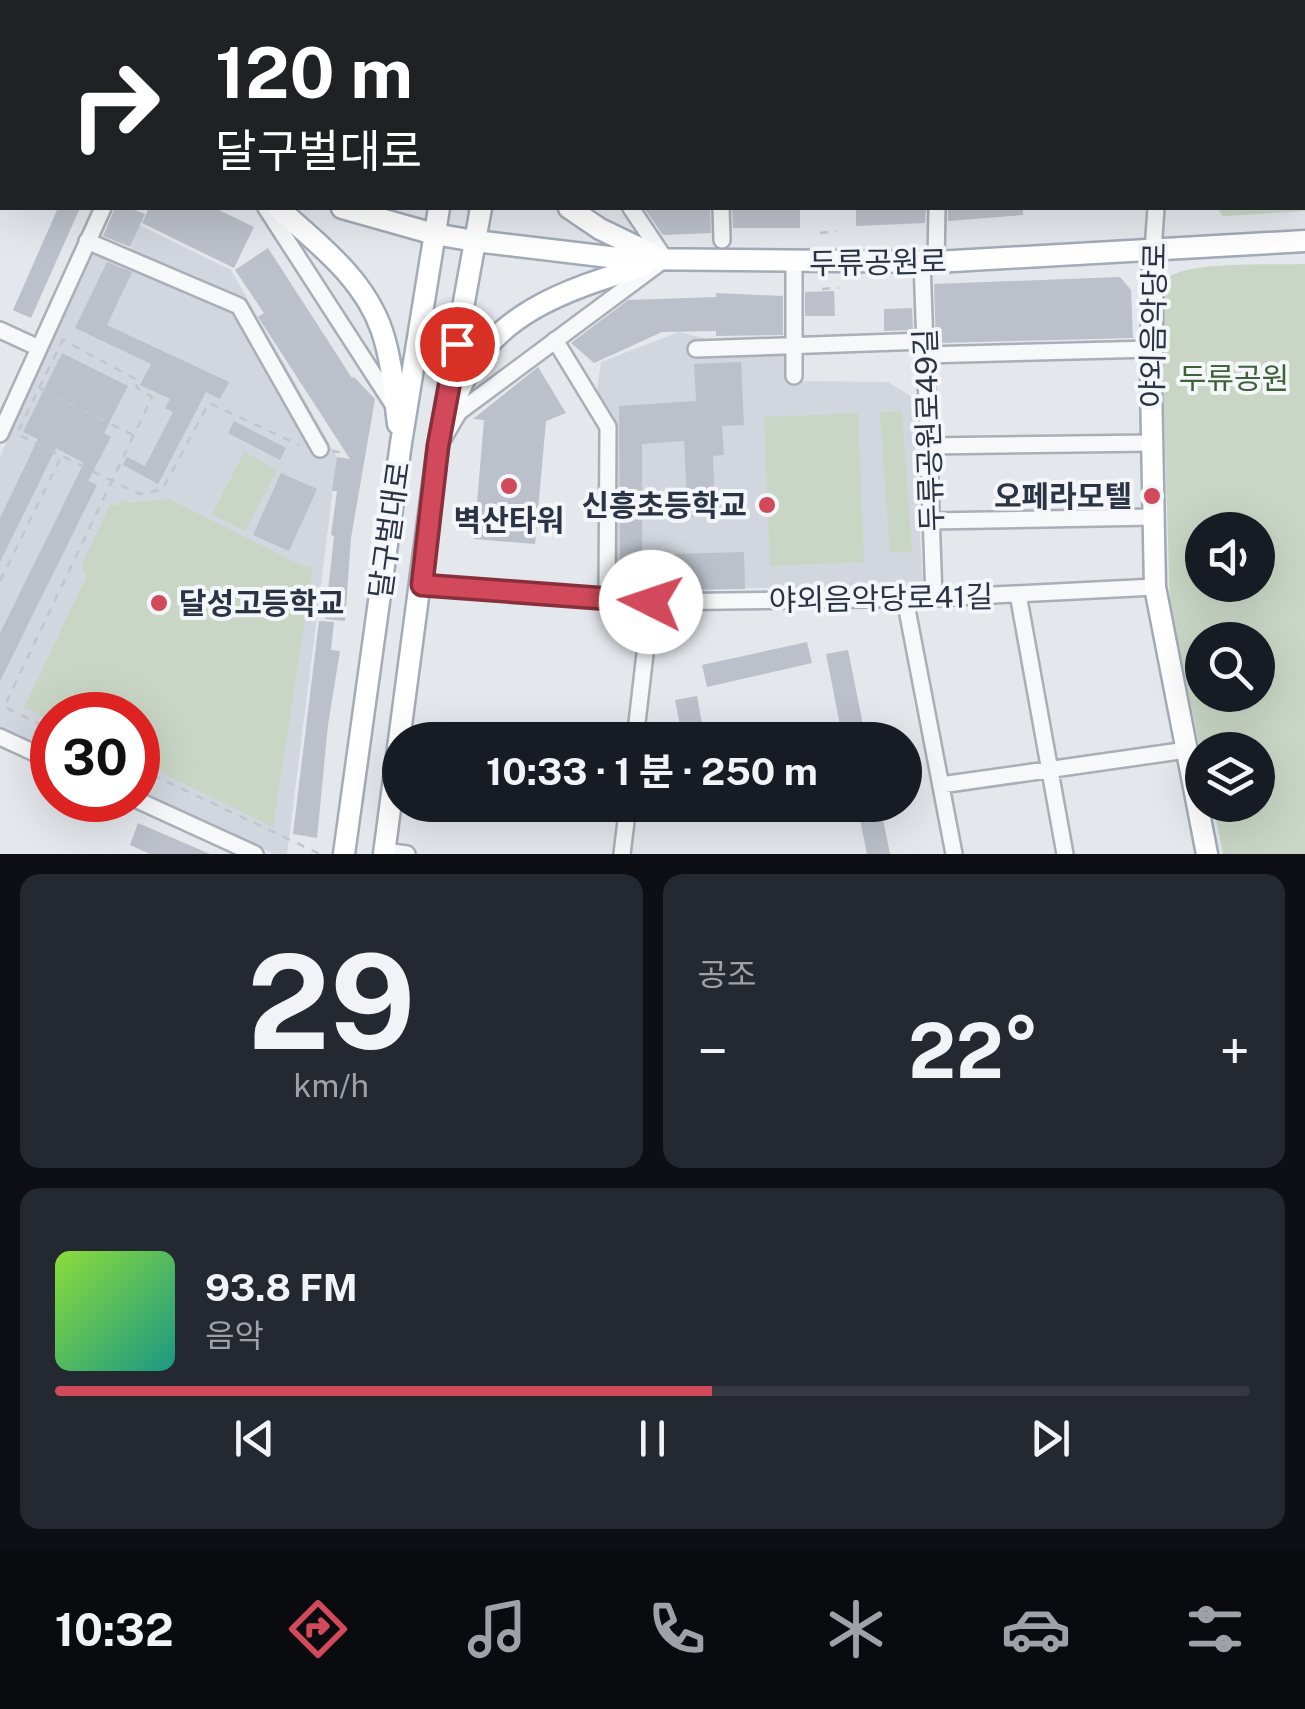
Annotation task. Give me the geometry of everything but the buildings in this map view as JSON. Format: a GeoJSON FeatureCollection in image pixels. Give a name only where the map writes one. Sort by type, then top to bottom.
{"type":"FeatureCollection","features":[{"type":"Feature","properties":{"kind":"main road"},"geometry":{"type":"LineString","coordinates":[[280,210],[344,268],[372,307],[385,344],[402,443]]}},
{"type":"Feature","properties":{"kind":"main road","name":"두류공원로"},"geometry":{"type":"LineString","coordinates":[[350,210],[475,242],[626,259],[929,262],[1305,241]]}},
{"type":"Feature","properties":{"kind":"main road","name":"달구벌대로"},"geometry":{"type":"LineString","coordinates":[[344,854],[402,443],[444,235],[439,210]]}},
{"type":"Feature","properties":{"kind":"main road","name":"달구벌대로"},"geometry":{"type":"LineString","coordinates":[[384,852],[438,446],[481,210]]}},
{"type":"Feature","properties":{"kind":"main road"},"geometry":{"type":"LineString","coordinates":[[572,210],[600,229],[665,260]]}},
{"type":"Feature","properties":{"kind":"main road","name":"야외음악당로"},"geometry":{"type":"LineString","coordinates":[[1153,251],[1155,587],[1185,740]]}},
{"type":"Feature","properties":{"kind":"main road"},"geometry":{"type":"LineString","coordinates":[[438,446],[465,375],[490,340],[508,323],[559,293],[665,260]]}},
{"type":"Feature","properties":{"kind":"main road","name":"야외음악당로"},"geometry":{"type":"LineString","coordinates":[[1202,822],[1208,854]]}},
{"type":"Feature","properties":{"kind":"street"},"geometry":{"type":"LineString","coordinates":[[0,434],[4,417],[101,210]]}},
{"type":"Feature","properties":{"kind":"street"},"geometry":{"type":"LineString","coordinates":[[267,210],[396,410]]}},
{"type":"Feature","properties":{"kind":"street"},"geometry":{"type":"LineString","coordinates":[[438,446],[459,412],[665,260],[632,210]]}},
{"type":"Feature","properties":{"kind":"street"},"geometry":{"type":"LineString","coordinates":[[721,210],[722,240]]}},
{"type":"Feature","properties":{"kind":"street","name":"두류공원로49길"},"geometry":{"type":"LineString","coordinates":[[934,598],[925,348],[936,210]]}},
{"type":"Feature","properties":{"kind":"street","name":"야외음악당로"},"geometry":{"type":"LineString","coordinates":[[1153,251],[1156,210]]}},
{"type":"Feature","properties":{"kind":"street"},"geometry":{"type":"LineString","coordinates":[[88,241],[239,306],[320,449]]}},
{"type":"Feature","properties":{"kind":"street"},"geometry":{"type":"LineString","coordinates":[[794,263],[794,376]]}},
{"type":"Feature","properties":{"kind":"street"},"geometry":{"type":"LineString","coordinates":[[0,330],[39,348]]}},
{"type":"Feature","properties":{"kind":"street"},"geometry":{"type":"LineString","coordinates":[[555,340],[608,427],[608,599]]}},
{"type":"Feature","properties":{"kind":"street"},"geometry":{"type":"LineString","coordinates":[[696,349],[794,344],[1152,350]]}},
{"type":"Feature","properties":{"kind":"street","name":"야외음악당로"},"geometry":{"type":"LineString","coordinates":[[928,446],[1152,444]]}},
{"type":"Feature","properties":{"kind":"street"},"geometry":{"type":"LineString","coordinates":[[931,521],[1154,517]]}},
{"type":"Feature","properties":{"kind":"street","name":"야외음악당로41길"},"geometry":{"type":"LineString","coordinates":[[422,585],[651,602],[905,599],[1155,587]]}},
{"type":"Feature","properties":{"kind":"street"},"geometry":{"type":"LineString","coordinates":[[1018,594],[1065,854]]}},
{"type":"Feature","properties":{"kind":"street"},"geometry":{"type":"LineString","coordinates":[[905,599],[954,854]]}},
{"type":"Feature","properties":{"kind":"street"},"geometry":{"type":"LineString","coordinates":[[637,722],[651,602]]}},
{"type":"Feature","properties":{"kind":"street"},"geometry":{"type":"LineString","coordinates":[[0,737],[30,751]]}},
{"type":"Feature","properties":{"kind":"street"},"geometry":{"type":"LineString","coordinates":[[941,786],[1185,750]]}},
{"type":"Feature","properties":{"kind":"street"},"geometry":{"type":"LineString","coordinates":[[160,811],[255,854]]}},
{"type":"Feature","properties":{"kind":"street"},"geometry":{"type":"LineString","coordinates":[[622,854],[626,822]]}},
{"type":"Feature","properties":{"kind":"street","name":"달구벌대로"},"geometry":{"type":"LineString","coordinates":[[384,852],[406,854]]}},
{"type":"Feature","properties":{"kind":"path"},"geometry":{"type":"LineString","coordinates":[[820,233],[837,231]]}},
{"type":"Feature","properties":{"kind":"path"},"geometry":{"type":"LineString","coordinates":[[822,288],[839,288]]}},
{"type":"Feature","properties":{"kind":"path"},"geometry":{"type":"LineString","coordinates":[[30,719],[2,706],[112,480],[134,435],[152,397],[136,387],[139,381],[63,340],[17,434],[112,480],[139,494],[162,490],[209,403],[302,446],[359,455]]}},
{"type":"Feature","properties":{"kind":"path"},"geometry":{"type":"LineString","coordinates":[[38,388],[134,435]]}},
{"type":"Feature","properties":{"kind":"path"},"geometry":{"type":"LineString","coordinates":[[0,581],[62,456]]}},
{"type":"Feature","properties":{"kind":"path"},"geometry":{"type":"LineString","coordinates":[[160,778],[320,854]]}},
{"type":"Feature","properties":{"kind":"shaded area","name":"달성고등학교"},"geometry":{"type":"Polygon","coordinates":[[[139,225],[231,270],[337,457],[287,854],[275,854],[160,802],[160,692],[30,692],[30,743],[0,729],[0,456],[97,242],[128,255],[139,225]]]}},
{"type":"Feature","properties":{"kind":"shaded area","name":"신흥초등학교"},"geometry":{"type":"Polygon","coordinates":[[[679,332],[704,338],[704,353],[786,351],[798,381],[888,382],[912,397],[923,585],[646,590],[614,586],[618,426],[597,391],[601,362],[679,332]]]}},
{"type":"Feature","properties":{"kind":"green space"},"geometry":{"type":"Polygon","coordinates":[[[1218,210],[1305,210],[1305,211],[1223,216],[1218,210]]]}},
{"type":"Feature","properties":{"kind":"green space","name":"두류공원"},"geometry":{"type":"Polygon","coordinates":[[[1305,264],[1305,854],[1223,854],[1216,822],[1275,822],[1275,732],[1197,732],[1192,712],[1275,712],[1275,622],[1185,622],[1185,676],[1170,604],[1160,288],[1171,276],[1189,269],[1305,264]]]}},
{"type":"Feature","properties":{"kind":"green space"},"geometry":{"type":"Polygon","coordinates":[[[902,411],[912,552],[890,553],[880,412],[902,411]]]}},
{"type":"Feature","properties":{"kind":"green space"},"geometry":{"type":"Polygon","coordinates":[[[858,413],[864,562],[770,566],[764,417],[858,413]]]}},
{"type":"Feature","properties":{"kind":"green space"},"geometry":{"type":"Polygon","coordinates":[[[244,452],[277,470],[245,531],[212,514],[244,452]]]}},
{"type":"Feature","properties":{"kind":"green space"},"geometry":{"type":"Polygon","coordinates":[[[122,499],[131,503],[169,499],[313,568],[273,827],[160,772],[160,692],[31,692],[87,576],[81,566],[111,503],[118,507],[122,499]]]}},
{"type":"Feature","properties":{"kind":"place","name":"벽산타워"},"geometry":{"type":"Point","coordinates":[509,486]}},
{"type":"Feature","properties":{"kind":"place","name":"오페라모텔"},"geometry":{"type":"Point","coordinates":[1152,496]}},
{"type":"Feature","properties":{"kind":"place","name":"신흥초등학교"},"geometry":{"type":"Point","coordinates":[767,505]}},
{"type":"Feature","properties":{"kind":"place","name":"달성고등학교"},"geometry":{"type":"Point","coordinates":[159,603]}},
{"type":"Feature","properties":{"kind":"route"},"geometry":{"type":"LineString","coordinates":[[457,344],[438,446],[422,585],[651,602]]}}]}
